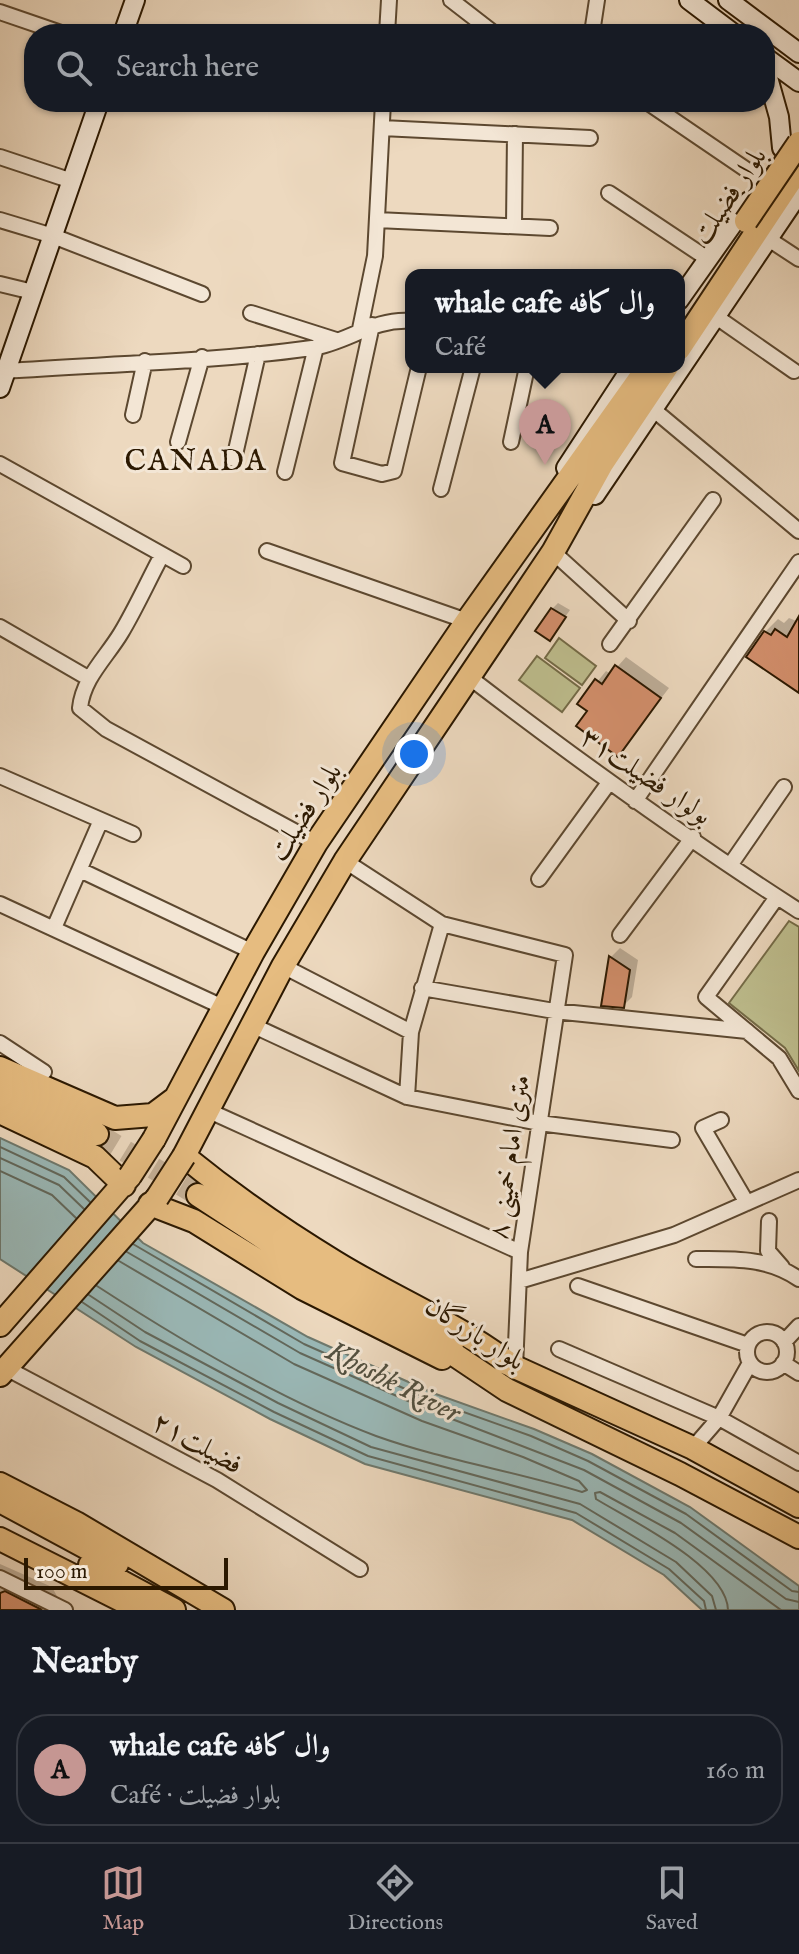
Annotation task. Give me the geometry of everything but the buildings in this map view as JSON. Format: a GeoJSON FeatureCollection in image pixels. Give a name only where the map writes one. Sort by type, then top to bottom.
{"type":"FeatureCollection","features":[{"type":"Feature","properties":{"kind":"main road"},"geometry":{"type":"LineString","coordinates":[[127,24],[135,0]]}},
{"type":"Feature","properties":{"kind":"main road"},"geometry":{"type":"LineString","coordinates":[[689,0],[721,24]]}},
{"type":"Feature","properties":{"kind":"main road"},"geometry":{"type":"LineString","coordinates":[[728,0],[761,24]]}},
{"type":"Feature","properties":{"kind":"main road"},"geometry":{"type":"LineString","coordinates":[[775,34],[797,50]]}},
{"type":"Feature","properties":{"kind":"main road"},"geometry":{"type":"LineString","coordinates":[[775,64],[799,82]]}},
{"type":"Feature","properties":{"kind":"main road"},"geometry":{"type":"LineString","coordinates":[[775,103],[793,146]]}},
{"type":"Feature","properties":{"kind":"main road"},"geometry":{"type":"LineString","coordinates":[[3,380],[96,112]]}},
{"type":"Feature","properties":{"kind":"main road","name":"بلوار فضیلت"},"geometry":{"type":"LineString","coordinates":[[685,292],[763,181],[793,146]]}},
{"type":"Feature","properties":{"kind":"main road","name":"بلوار فضیلت"},"geometry":{"type":"LineString","coordinates":[[685,312],[793,146]]}},
{"type":"Feature","properties":{"kind":"main road","name":"بلوار فضیلت"},"geometry":{"type":"LineString","coordinates":[[685,340],[799,168]]}},
{"type":"Feature","properties":{"kind":"main road","name":"بلوار فضیلت"},"geometry":{"type":"LineString","coordinates":[[685,362],[799,193]]}},
{"type":"Feature","properties":{"kind":"main road","name":"بلوار فضیلت"},"geometry":{"type":"LineString","coordinates":[[530,533],[578,445],[628,373]]}},
{"type":"Feature","properties":{"kind":"main road","name":"بلوار فضیلت"},"geometry":{"type":"LineString","coordinates":[[553,552],[596,459],[645,373]]}},
{"type":"Feature","properties":{"kind":"main road","name":"بلوار فضیلت"},"geometry":{"type":"LineString","coordinates":[[0,1325],[123,1185],[154,1139],[253,952],[316,843],[530,533],[596,459],[662,373]]}},
{"type":"Feature","properties":{"kind":"main road","name":"بلوار فضیلت"},"geometry":{"type":"LineString","coordinates":[[3,1372],[53,1311],[150,1204],[184,1156],[283,966],[345,861],[422,742],[678,373]]}},
{"type":"Feature","properties":{"kind":"main road"},"geometry":{"type":"LineString","coordinates":[[398,724],[422,742]]}},
{"type":"Feature","properties":{"kind":"main road"},"geometry":{"type":"LineString","coordinates":[[0,1068],[115,1118],[153,1115],[177,1097]]}},
{"type":"Feature","properties":{"kind":"main road"},"geometry":{"type":"LineString","coordinates":[[0,1090],[97,1134]]}},
{"type":"Feature","properties":{"kind":"main road"},"geometry":{"type":"LineString","coordinates":[[0,1112],[95,1157],[123,1185]]}},
{"type":"Feature","properties":{"kind":"main road"},"geometry":{"type":"LineString","coordinates":[[184,1156],[232,1195],[324,1255],[474,1336],[515,1368]]}},
{"type":"Feature","properties":{"kind":"main road"},"geometry":{"type":"LineString","coordinates":[[198,1195],[326,1279],[394,1314]]}},
{"type":"Feature","properties":{"kind":"main road"},"geometry":{"type":"LineString","coordinates":[[150,1204],[194,1221],[302,1288],[507,1390]]}},
{"type":"Feature","properties":{"kind":"main road","name":"بلوار بازرگان"},"geometry":{"type":"LineString","coordinates":[[394,1314],[693,1448],[799,1506]]}},
{"type":"Feature","properties":{"kind":"main road","name":"بلوار بازرگان"},"geometry":{"type":"LineString","coordinates":[[394,1314],[507,1390],[799,1537]]}},
{"type":"Feature","properties":{"kind":"main road"},"geometry":{"type":"LineString","coordinates":[[0,1484],[76,1523],[223,1610]]}},
{"type":"Feature","properties":{"kind":"main road"},"geometry":{"type":"LineString","coordinates":[[0,1501],[198,1610]]}},
{"type":"Feature","properties":{"kind":"main road"},"geometry":{"type":"LineString","coordinates":[[0,1518],[174,1610]]}},
{"type":"Feature","properties":{"kind":"main road"},"geometry":{"type":"LineString","coordinates":[[0,1539],[141,1610]]}},
{"type":"Feature","properties":{"kind":"street"},"geometry":{"type":"LineString","coordinates":[[388,24],[389,0]]}},
{"type":"Feature","properties":{"kind":"street"},"geometry":{"type":"LineString","coordinates":[[451,0],[482,24]]}},
{"type":"Feature","properties":{"kind":"street"},"geometry":{"type":"LineString","coordinates":[[593,24],[597,0]]}},
{"type":"Feature","properties":{"kind":"street"},"geometry":{"type":"LineString","coordinates":[[0,12],[35,24]]}},
{"type":"Feature","properties":{"kind":"street"},"geometry":{"type":"LineString","coordinates":[[383,112],[375,256],[342,463],[389,474],[394,471],[418,373]]}},
{"type":"Feature","properties":{"kind":"street"},"geometry":{"type":"LineString","coordinates":[[662,112],[763,181]]}},
{"type":"Feature","properties":{"kind":"street"},"geometry":{"type":"LineString","coordinates":[[382,128],[590,138]]}},
{"type":"Feature","properties":{"kind":"street"},"geometry":{"type":"LineString","coordinates":[[514,225],[515,134]]}},
{"type":"Feature","properties":{"kind":"street"},"geometry":{"type":"LineString","coordinates":[[0,157],[72,181]]}},
{"type":"Feature","properties":{"kind":"street"},"geometry":{"type":"LineString","coordinates":[[609,193],[708,259]]}},
{"type":"Feature","properties":{"kind":"street"},"geometry":{"type":"LineString","coordinates":[[0,220],[53,236],[202,294]]}},
{"type":"Feature","properties":{"kind":"street"},"geometry":{"type":"LineString","coordinates":[[377,220],[550,228]]}},
{"type":"Feature","properties":{"kind":"street"},"geometry":{"type":"LineString","coordinates":[[767,238],[799,259]]}},
{"type":"Feature","properties":{"kind":"street"},"geometry":{"type":"LineString","coordinates":[[0,284],[33,292]]}},
{"type":"Feature","properties":{"kind":"street"},"geometry":{"type":"LineString","coordinates":[[251,313],[336,340]]}},
{"type":"Feature","properties":{"kind":"street"},"geometry":{"type":"LineString","coordinates":[[715,316],[794,371]]}},
{"type":"Feature","properties":{"kind":"street"},"geometry":{"type":"LineString","coordinates":[[3,380],[145,361],[316,347],[366,327],[405,321]]}},
{"type":"Feature","properties":{"kind":"street"},"geometry":{"type":"LineString","coordinates":[[285,472],[316,347]]}},
{"type":"Feature","properties":{"kind":"street"},"geometry":{"type":"LineString","coordinates":[[234,459],[258,354]]}},
{"type":"Feature","properties":{"kind":"street"},"geometry":{"type":"LineString","coordinates":[[178,442],[202,357]]}},
{"type":"Feature","properties":{"kind":"street"},"geometry":{"type":"LineString","coordinates":[[133,415],[145,361]]}},
{"type":"Feature","properties":{"kind":"street"},"geometry":{"type":"LineString","coordinates":[[441,489],[471,373]]}},
{"type":"Feature","properties":{"kind":"street"},"geometry":{"type":"LineString","coordinates":[[511,442],[526,373]]}},
{"type":"Feature","properties":{"kind":"street"},"geometry":{"type":"LineString","coordinates":[[654,410],[799,531]]}},
{"type":"Feature","properties":{"kind":"street"},"geometry":{"type":"LineString","coordinates":[[0,464],[183,566]]}},
{"type":"Feature","properties":{"kind":"street"},"geometry":{"type":"LineString","coordinates":[[610,644],[713,500]]}},
{"type":"Feature","properties":{"kind":"street"},"geometry":{"type":"LineString","coordinates":[[267,551],[467,621]]}},
{"type":"Feature","properties":{"kind":"street"},"geometry":{"type":"LineString","coordinates":[[553,552],[629,621]]}},
{"type":"Feature","properties":{"kind":"street"},"geometry":{"type":"LineString","coordinates":[[162,555],[102,664],[88,678],[80,708],[106,729],[316,843]]}},
{"type":"Feature","properties":{"kind":"street"},"geometry":{"type":"LineString","coordinates":[[635,801],[799,562]]}},
{"type":"Feature","properties":{"kind":"street"},"geometry":{"type":"LineString","coordinates":[[0,627],[88,678]]}},
{"type":"Feature","properties":{"kind":"street","name":"بولوار فضیلت۳۱"},"geometry":{"type":"LineString","coordinates":[[469,677],[608,784],[693,837],[799,911]]}},
{"type":"Feature","properties":{"kind":"street"},"geometry":{"type":"LineString","coordinates":[[0,776],[133,834]]}},
{"type":"Feature","properties":{"kind":"street"},"geometry":{"type":"LineString","coordinates":[[539,879],[608,784]]}},
{"type":"Feature","properties":{"kind":"street"},"geometry":{"type":"LineString","coordinates":[[731,864],[784,787]]}},
{"type":"Feature","properties":{"kind":"street"},"geometry":{"type":"LineString","coordinates":[[54,928],[101,820]]}},
{"type":"Feature","properties":{"kind":"street"},"geometry":{"type":"LineString","coordinates":[[620,935],[693,837]]}},
{"type":"Feature","properties":{"kind":"street"},"geometry":{"type":"LineString","coordinates":[[345,861],[442,924],[411,1032],[407,1097]]}},
{"type":"Feature","properties":{"kind":"street"},"geometry":{"type":"LineString","coordinates":[[80,870],[253,952]]}},
{"type":"Feature","properties":{"kind":"street"},"geometry":{"type":"LineString","coordinates":[[777,897],[706,997],[779,1058],[799,1091]]}},
{"type":"Feature","properties":{"kind":"street"},"geometry":{"type":"LineString","coordinates":[[0,904],[225,1008]]}},
{"type":"Feature","properties":{"kind":"street","name":"۸ متری امام خمینی"},"geometry":{"type":"LineString","coordinates":[[442,924],[565,955],[554,1011],[520,1252],[515,1368]]}},
{"type":"Feature","properties":{"kind":"street"},"geometry":{"type":"LineString","coordinates":[[283,966],[411,1032]]}},
{"type":"Feature","properties":{"kind":"street"},"geometry":{"type":"LineString","coordinates":[[422,988],[554,1011],[747,1031]]}},
{"type":"Feature","properties":{"kind":"street"},"geometry":{"type":"LineString","coordinates":[[252,1025],[407,1097],[539,1123],[672,1140]]}},
{"type":"Feature","properties":{"kind":"street"},"geometry":{"type":"LineString","coordinates":[[0,1043],[44,1072]]}},
{"type":"Feature","properties":{"kind":"street"},"geometry":{"type":"LineString","coordinates":[[207,1110],[520,1252]]}},
{"type":"Feature","properties":{"kind":"street"},"geometry":{"type":"LineString","coordinates":[[721,1120],[703,1128],[747,1203]]}},
{"type":"Feature","properties":{"kind":"street"},"geometry":{"type":"LineString","coordinates":[[519,1281],[674,1235],[799,1180]]}},
{"type":"Feature","properties":{"kind":"street"},"geometry":{"type":"LineString","coordinates":[[769,1221],[768,1251],[782,1267],[799,1279]]}},
{"type":"Feature","properties":{"kind":"street"},"geometry":{"type":"LineString","coordinates":[[745,1258],[768,1251]]}},
{"type":"Feature","properties":{"kind":"street"},"geometry":{"type":"LineString","coordinates":[[696,1259],[745,1258],[782,1267]]}},
{"type":"Feature","properties":{"kind":"street"},"geometry":{"type":"LineString","coordinates":[[578,1286],[748,1345]]}},
{"type":"Feature","properties":{"kind":"street"},"geometry":{"type":"LineString","coordinates":[[784,1342],[799,1326]]}},
{"type":"Feature","properties":{"kind":"street"},"geometry":{"type":"LineString","coordinates":[[748,1345],[762,1333],[774,1334],[784,1342],[786,1353],[783,1363],[767,1372],[750,1363]]}},
{"type":"Feature","properties":{"kind":"street"},"geometry":{"type":"LineString","coordinates":[[693,1448],[719,1418],[750,1363],[748,1345]]}},
{"type":"Feature","properties":{"kind":"street"},"geometry":{"type":"LineString","coordinates":[[559,1349],[719,1418],[799,1463]]}},
{"type":"Feature","properties":{"kind":"street"},"geometry":{"type":"LineString","coordinates":[[783,1363],[799,1373]]}},
{"type":"Feature","properties":{"kind":"street","name":"فضیلت۲۱"},"geometry":{"type":"LineString","coordinates":[[3,1372],[217,1480],[360,1569]]}},
{"type":"Feature","properties":{"kind":"street"},"geometry":{"type":"LineString","coordinates":[[0,1578],[65,1610]]}},
{"type":"Feature","properties":{"kind":"green space"},"geometry":{"type":"Polygon","coordinates":[[[559,638],[596,666],[582,685],[545,658],[559,638]]]}},
{"type":"Feature","properties":{"kind":"green space"},"geometry":{"type":"Polygon","coordinates":[[[537,656],[580,688],[562,712],[519,680],[537,656]]]}},
{"type":"Feature","properties":{"kind":"green space"},"geometry":{"type":"Polygon","coordinates":[[[789,921],[799,927],[799,1071],[785,1048],[729,1003],[789,921]]]}},
{"type":"Feature","properties":{"kind":"water","name":"Khoshk River"},"geometry":{"type":"Polygon","coordinates":[[[0,1138],[69,1170],[143,1243],[308,1337],[433,1393],[534,1429],[592,1454],[690,1507],[799,1586],[799,1610],[702,1610],[664,1575],[572,1520],[365,1464],[270,1419],[136,1347],[0,1259],[0,1138]]]}},
{"type":"Feature","properties":{"kind":"tunnel"},"geometry":{"type":"LineString","coordinates":[[97,1134],[198,1195]]}},
{"type":"Feature","properties":{"kind":"place","name":"whale cafe وال کافه"},"geometry":{"type":"Point","coordinates":[545,465]}},
{"type":"Feature","properties":{"kind":"district","name":"CANADA"},"geometry":{"type":"Point","coordinates":[196,460]}}]}
